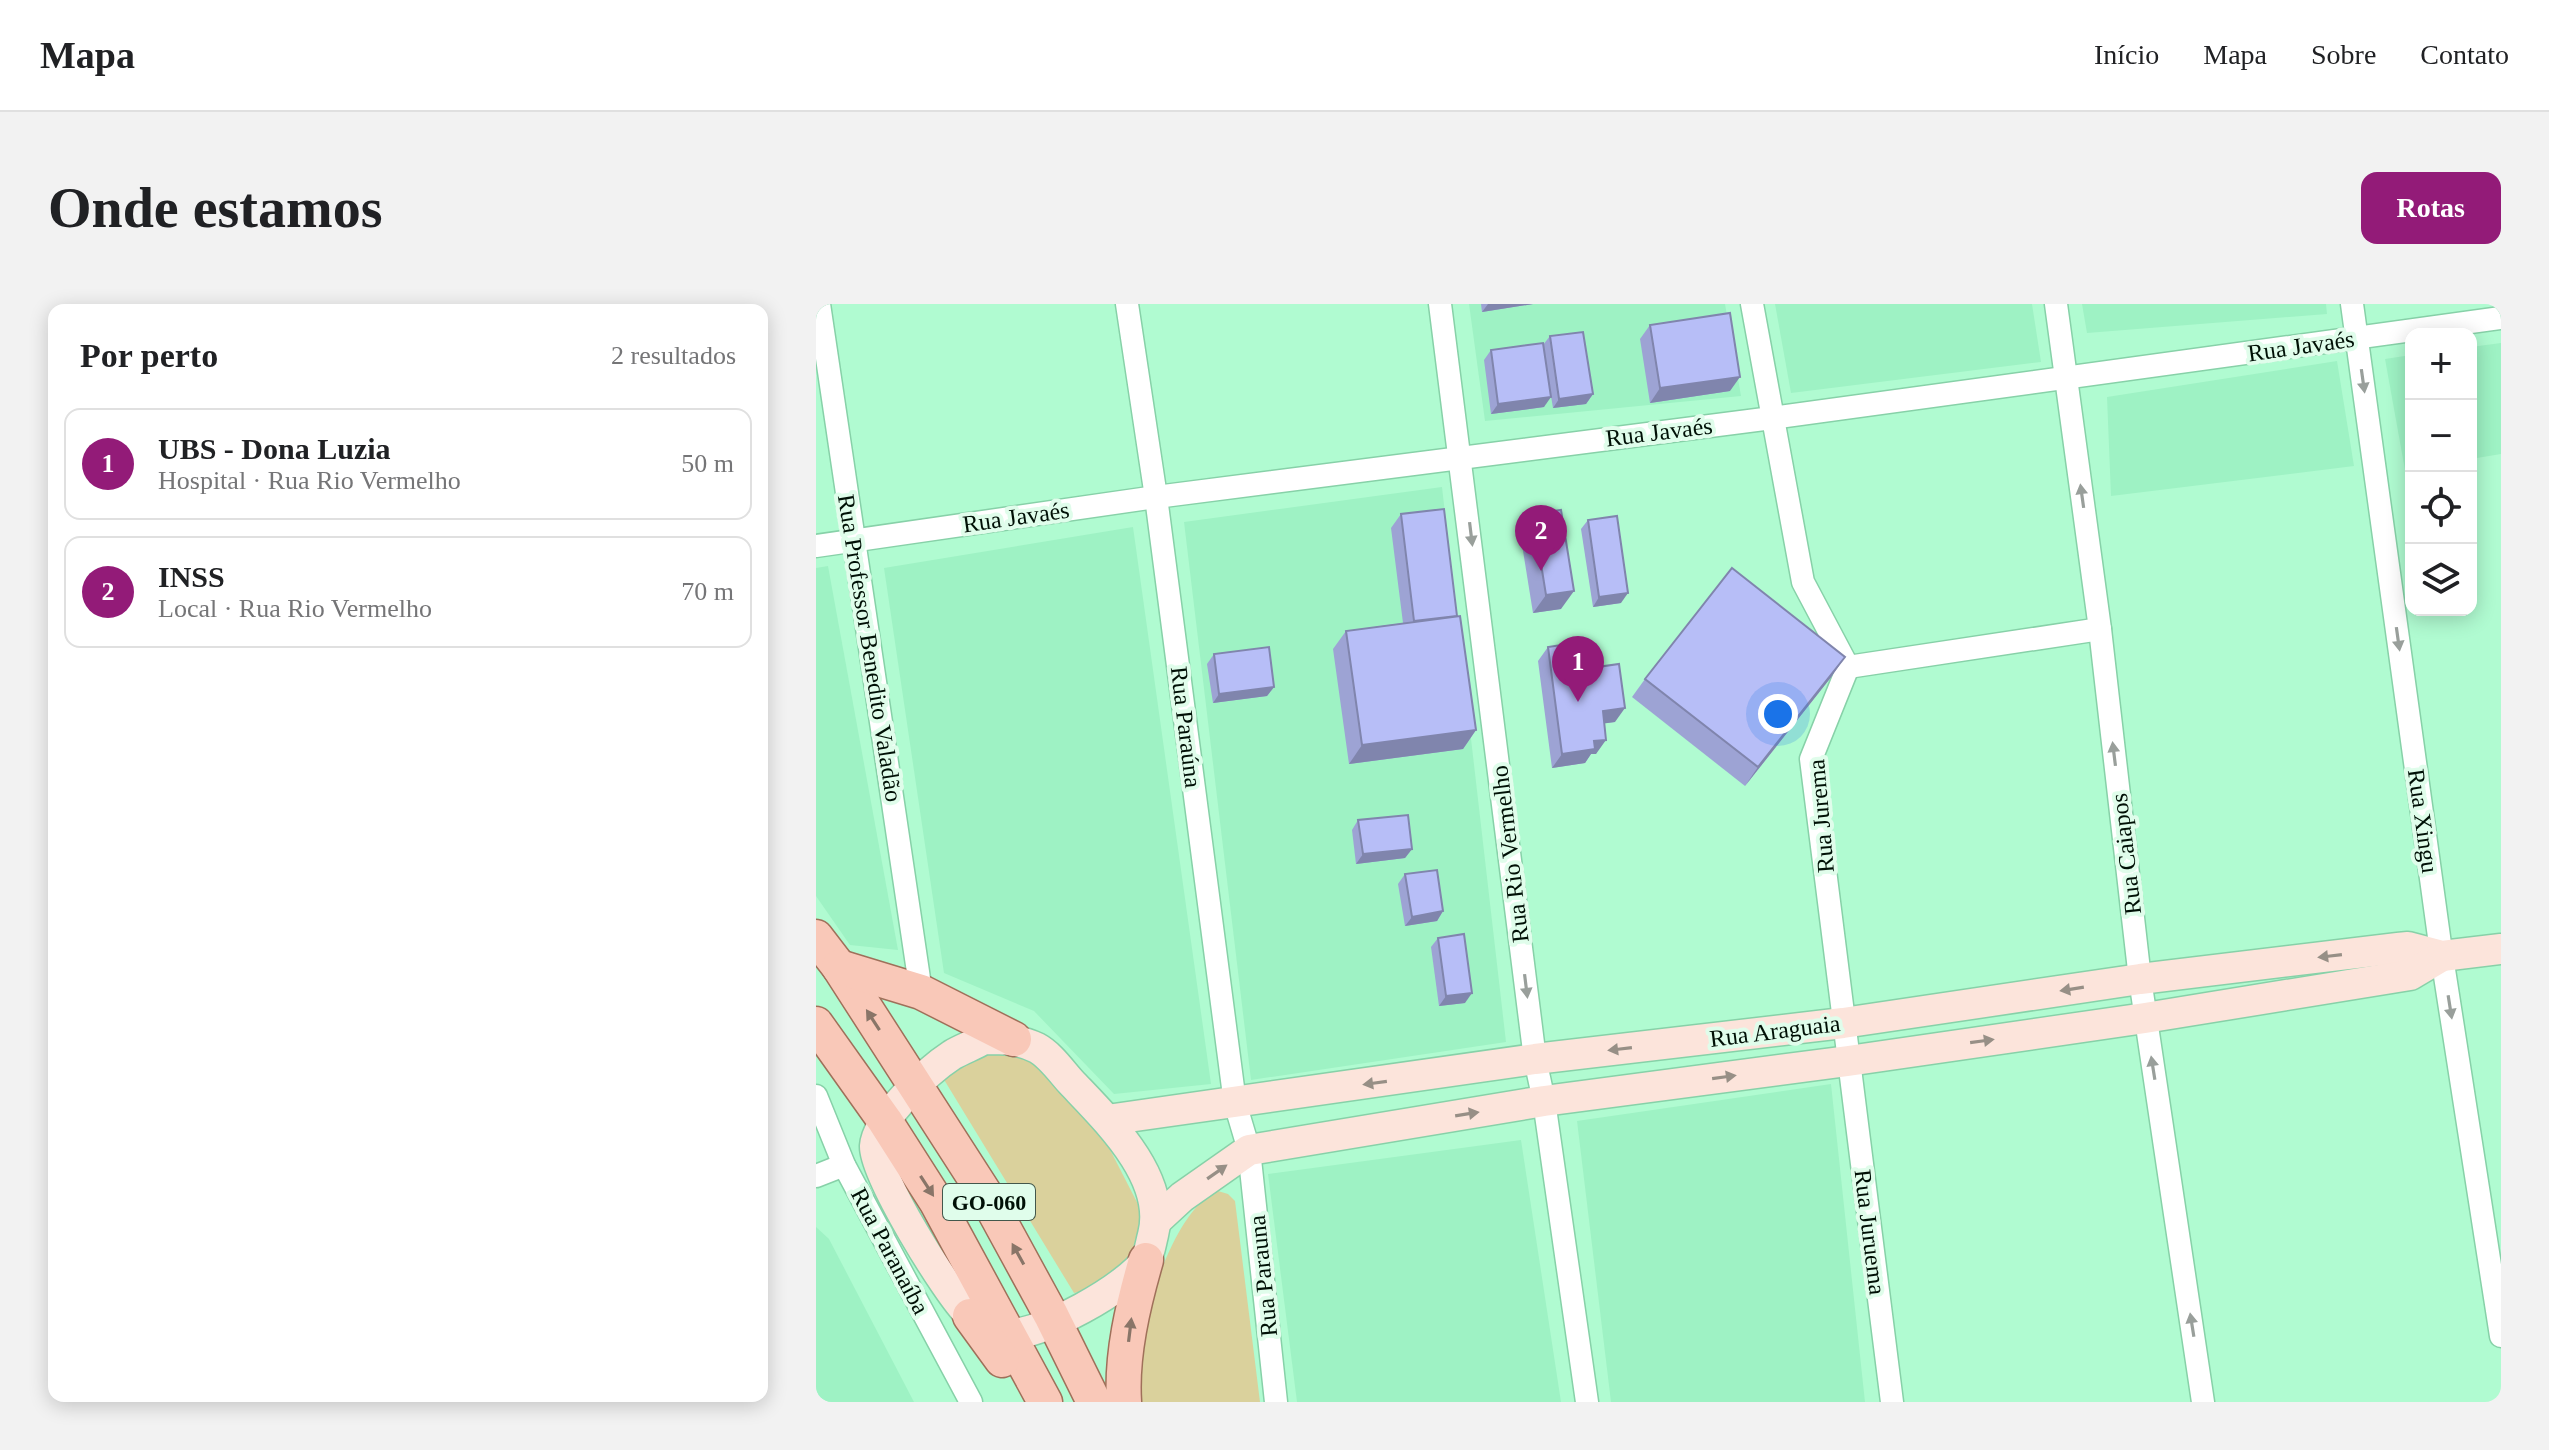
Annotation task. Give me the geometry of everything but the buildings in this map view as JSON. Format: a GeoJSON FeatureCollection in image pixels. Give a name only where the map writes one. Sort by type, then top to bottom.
{"type":"FeatureCollection","features":[{"type":"Feature","properties":{"kind":"main road","name":"GO-060"},"geometry":{"type":"LineString","coordinates":[[816,937],[839,967],[985,1194],[1094,1402]]}},
{"type":"Feature","properties":{"kind":"main road","name":"Rua Araguaia"},"geometry":{"type":"LineString","coordinates":[[1107,1120],[1535,1059],[1843,1023],[2140,979],[2408,947],[2442,956],[2501,949]]}},
{"type":"Feature","properties":{"kind":"main road","name":"Rua Araguaia"},"geometry":{"type":"LineString","coordinates":[[1156,1221],[1182,1197],[1249,1150],[1544,1101],[2145,1018],[2410,975],[2442,956]]}},
{"type":"Feature","properties":{"kind":"main road"},"geometry":{"type":"LineString","coordinates":[[839,967],[921,992],[1040,1050],[1121,1136],[1149,1183],[1156,1221],[1133,1304],[1124,1402]]}},
{"type":"Feature","properties":{"kind":"main road"},"geometry":{"type":"LineString","coordinates":[[820,1029],[880,1134],[885,1177],[908,1224],[937,1271],[1034,1402]]}},
{"type":"Feature","properties":{"kind":"main road"},"geometry":{"type":"LineString","coordinates":[[880,1134],[915,1086],[951,1056],[984,1039],[1014,1039]]}},
{"type":"Feature","properties":{"kind":"main road","name":"GO-060"},"geometry":{"type":"LineString","coordinates":[[880,1134],[936,1201],[1045,1402]]}},
{"type":"Feature","properties":{"kind":"main road"},"geometry":{"type":"LineString","coordinates":[[970,1316],[1008,1334],[1055,1323],[1121,1285],[1146,1260]]}},
{"type":"Feature","properties":{"kind":"street","name":"Rua Professor Benedito Valadão"},"geometry":{"type":"LineString","coordinates":[[819,304],[921,992]]}},
{"type":"Feature","properties":{"kind":"street","name":"Rua Paraúna"},"geometry":{"type":"LineString","coordinates":[[1127,304],[1156,497],[1235,1103],[1249,1150]]}},
{"type":"Feature","properties":{"kind":"street","name":"Rua Rio Vermelho"},"geometry":{"type":"LineString","coordinates":[[1440,304],[1535,1059],[1544,1101],[1587,1402]]}},
{"type":"Feature","properties":{"kind":"street"},"geometry":{"type":"LineString","coordinates":[[1752,304],[1803,582],[1848,667],[2100,629]]}},
{"type":"Feature","properties":{"kind":"street","name":"Rua Caiapos"},"geometry":{"type":"LineString","coordinates":[[2056,304],[2100,629],[2145,1018],[2203,1402]]}},
{"type":"Feature","properties":{"kind":"street","name":"Rua Xingu"},"geometry":{"type":"LineString","coordinates":[[2352,304],[2442,956],[2501,1336]]}},
{"type":"Feature","properties":{"kind":"street","name":"Rua Javaés"},"geometry":{"type":"LineString","coordinates":[[816,546],[1156,497],[1772,418],[2501,318]]}},
{"type":"Feature","properties":{"kind":"street","name":"Rua Jurema"},"geometry":{"type":"LineString","coordinates":[[1848,667],[1811,759],[1848,1061]]}},
{"type":"Feature","properties":{"kind":"street","name":"Rua Juruema"},"geometry":{"type":"LineString","coordinates":[[1848,1061],[1892,1402]]}},
{"type":"Feature","properties":{"kind":"street","name":"Rua Paranaíba"},"geometry":{"type":"LineString","coordinates":[[816,1096],[844,1165],[971,1402]]}},
{"type":"Feature","properties":{"kind":"street","name":"Rua Parauna"},"geometry":{"type":"LineString","coordinates":[[1249,1150],[1276,1402]]}},
{"type":"Feature","properties":{"kind":"street"},"geometry":{"type":"LineString","coordinates":[[816,1176],[844,1165]]}},
{"type":"Feature","properties":{"kind":"shaded area"},"geometry":{"type":"Polygon","coordinates":[[[1469,304],[1725,304],[1741,396],[1485,421],[1469,304]]]}},
{"type":"Feature","properties":{"kind":"shaded area"},"geometry":{"type":"Polygon","coordinates":[[[1775,304],[2032,304],[2041,362],[1791,393],[1775,304]]]}},
{"type":"Feature","properties":{"kind":"shaded area"},"geometry":{"type":"Polygon","coordinates":[[[2082,304],[2326,304],[2327,314],[2087,333],[2082,304]]]}},
{"type":"Feature","properties":{"kind":"shaded area"},"geometry":{"type":"Polygon","coordinates":[[[2501,343],[2501,454],[2477,458],[2477,400],[2477,346],[2501,343]]]}},
{"type":"Feature","properties":{"kind":"shaded area"},"geometry":{"type":"Polygon","coordinates":[[[2405,356],[2405,470],[2385,359],[2405,356]]]}},
{"type":"Feature","properties":{"kind":"shaded area"},"geometry":{"type":"Polygon","coordinates":[[[2337,361],[2354,466],[2111,496],[2107,397],[2337,361]]]}},
{"type":"Feature","properties":{"kind":"shaded area"},"geometry":{"type":"Polygon","coordinates":[[[1442,487],[1506,1042],[1251,1080],[1184,522],[1442,487]]]}},
{"type":"Feature","properties":{"kind":"shaded area"},"geometry":{"type":"Polygon","coordinates":[[[1133,527],[1211,1084],[1114,1094],[1034,1011],[944,973],[884,568],[1133,527]]]}},
{"type":"Feature","properties":{"kind":"shaded area"},"geometry":{"type":"Polygon","coordinates":[[[828,566],[898,950],[850,945],[816,896],[816,568],[828,566]]]}},
{"type":"Feature","properties":{"kind":"shaded area"},"geometry":{"type":"Polygon","coordinates":[[[1000,1051],[1042,1064],[1101,1132],[1142,1212],[1140,1235],[1131,1256],[1096,1287],[1074,1293],[943,1078],[979,1054],[1000,1051]]]}},
{"type":"Feature","properties":{"kind":"shaded area"},"geometry":{"type":"Polygon","coordinates":[[[1831,1084],[1865,1402],[1611,1402],[1577,1121],[1831,1084]]]}},
{"type":"Feature","properties":{"kind":"shaded area"},"geometry":{"type":"Polygon","coordinates":[[[1521,1140],[1561,1402],[1297,1402],[1268,1174],[1521,1140]]]}},
{"type":"Feature","properties":{"kind":"shaded area"},"geometry":{"type":"Polygon","coordinates":[[[1218,1191],[1228,1194],[1235,1201],[1260,1402],[1142,1402],[1143,1334],[1164,1262],[1188,1217],[1202,1201],[1218,1191]]]}},
{"type":"Feature","properties":{"kind":"shaded area"},"geometry":{"type":"Polygon","coordinates":[[[816,1227],[829,1239],[914,1402],[816,1402],[816,1227]]]}},
{"type":"Feature","properties":{"kind":"place","name":"INSS"},"geometry":{"type":"Point","coordinates":[1541,571]}},
{"type":"Feature","properties":{"kind":"place","name":"UBS - Dona Luzia"},"geometry":{"type":"Point","coordinates":[1578,702]}}]}
